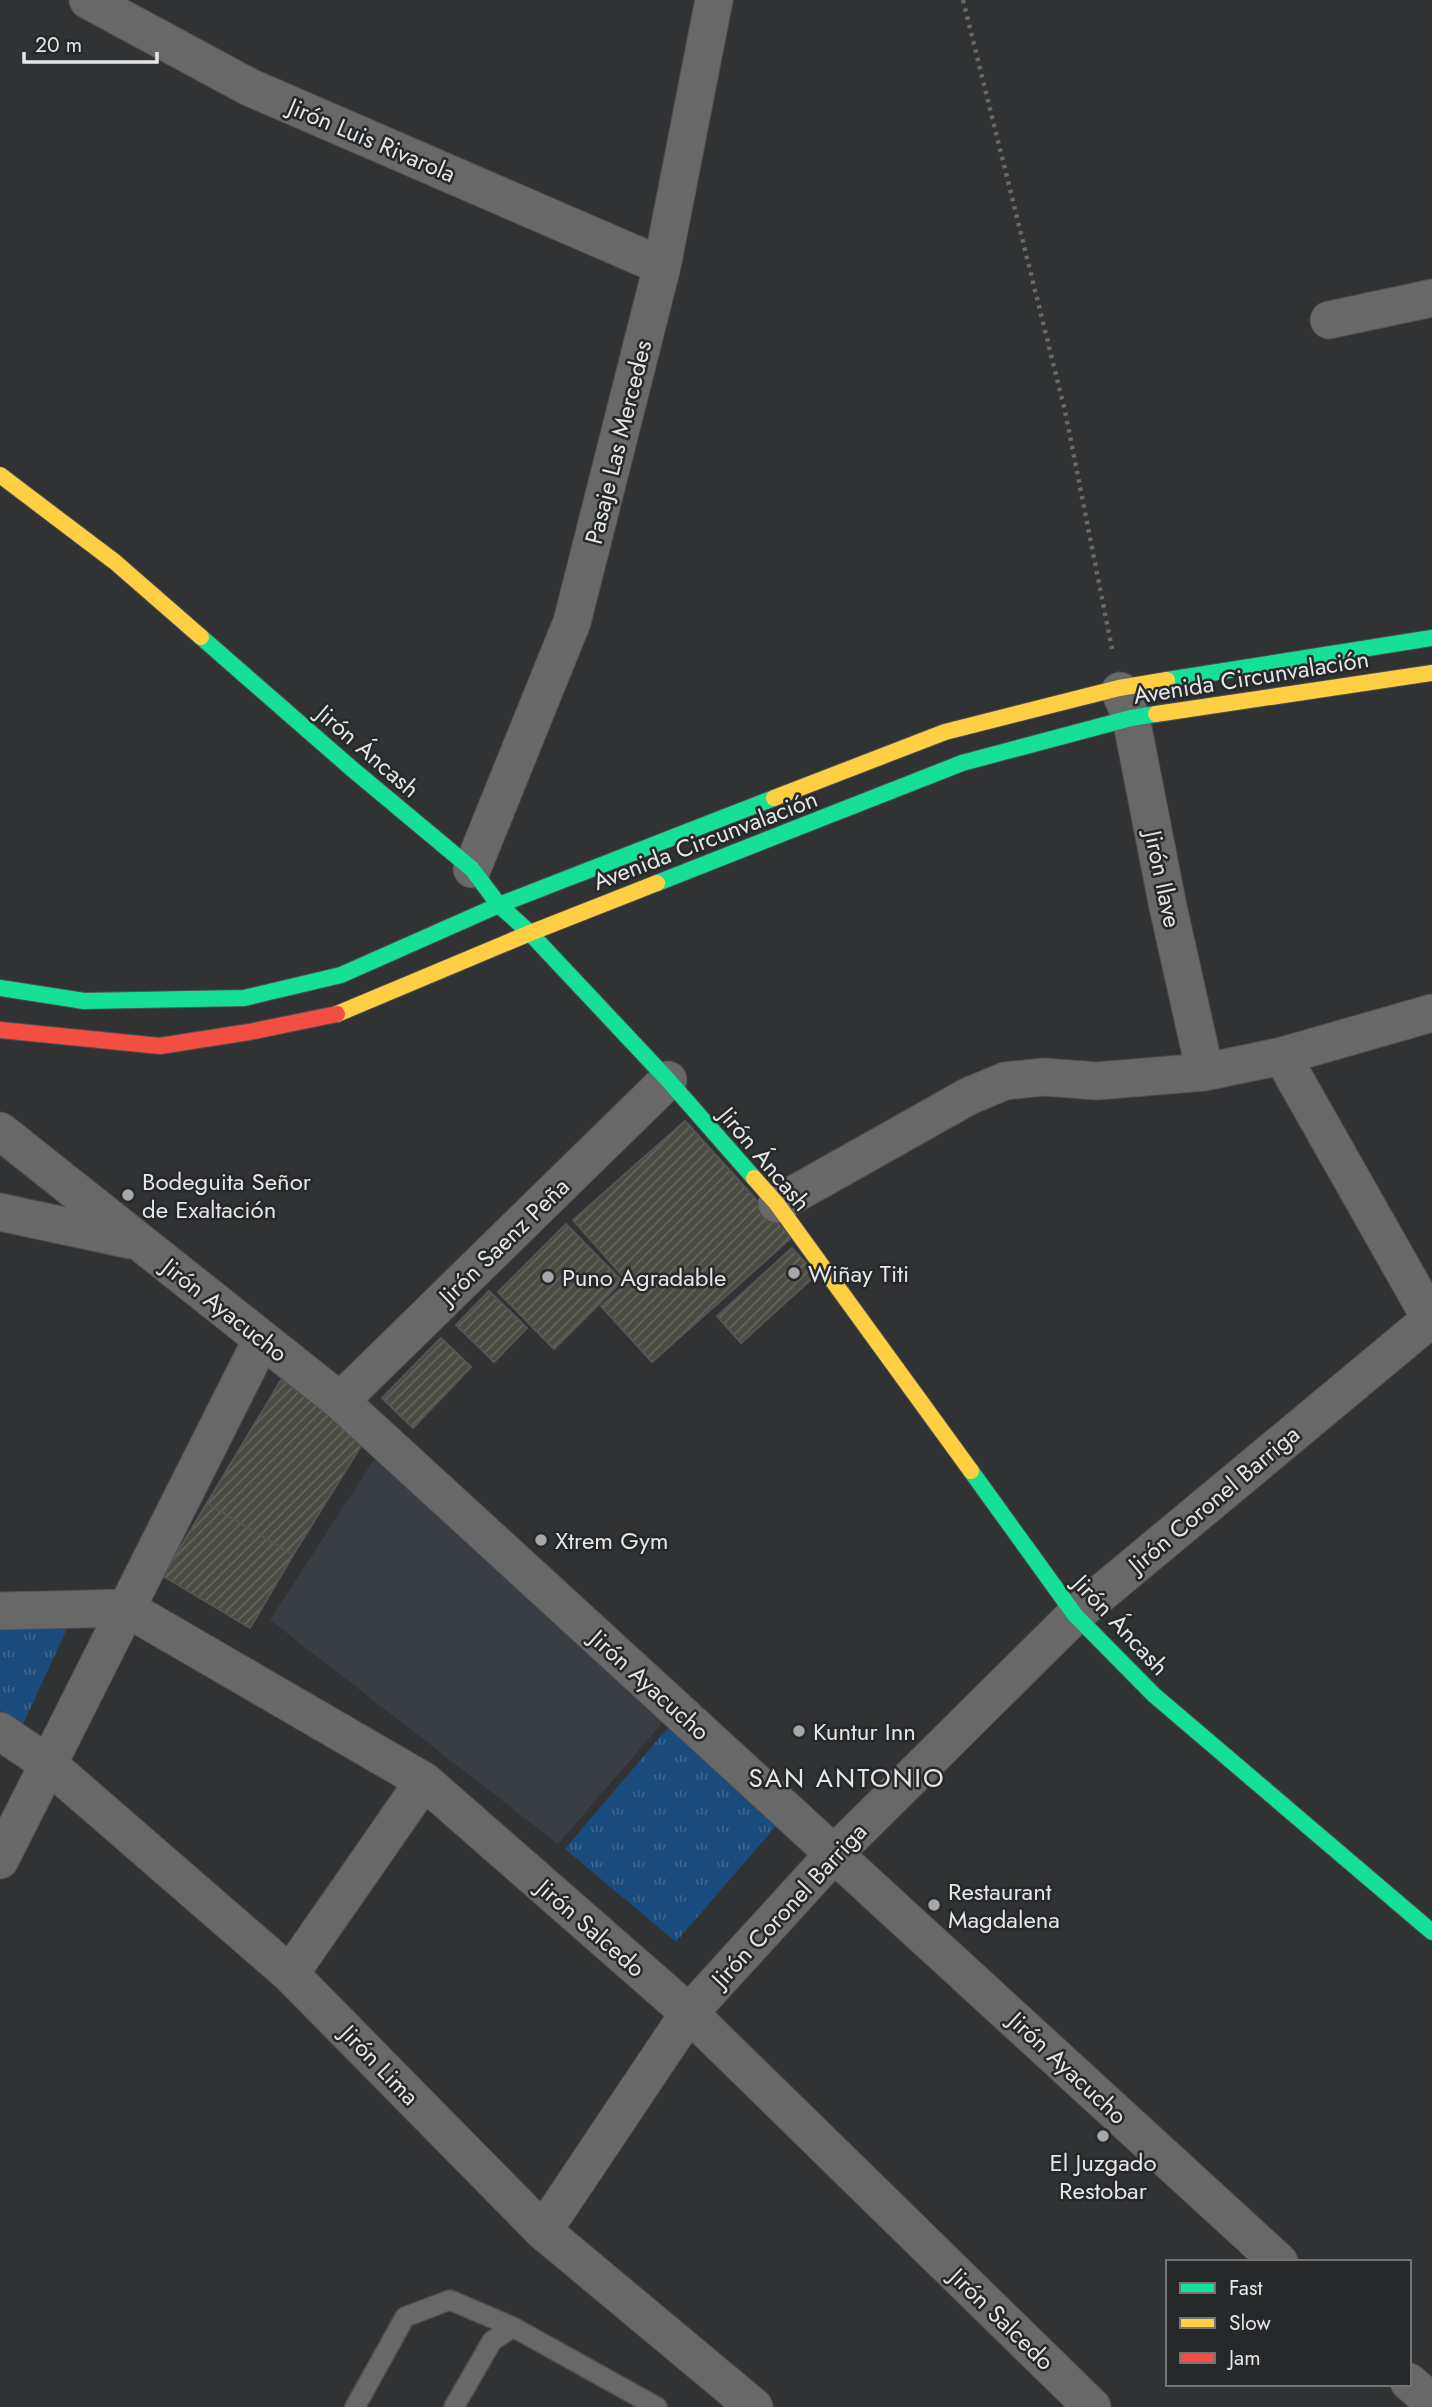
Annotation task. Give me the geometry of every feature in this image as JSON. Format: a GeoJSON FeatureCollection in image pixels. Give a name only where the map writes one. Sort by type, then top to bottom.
{"type":"FeatureCollection","features":[{"type":"Feature","properties":{"kind":"main road","name":"Jirón Áncash"},"geometry":{"type":"LineString","coordinates":[[0,475],[115,562],[351,768],[472,869],[499,905],[530,933],[668,1080],[777,1204],[1075,1615],[1154,1695],[1432,1931]]}},
{"type":"Feature","properties":{"kind":"main road","name":"Avenida Circunvalación"},"geometry":{"type":"LineString","coordinates":[[0,988],[84,1000],[244,998],[341,975],[499,905],[945,732],[1125,703],[1432,638]]}},
{"type":"Feature","properties":{"kind":"main road","name":"Avenida Circunvalación"},"geometry":{"type":"LineString","coordinates":[[0,1030],[160,1045],[249,1032],[338,1014],[530,933],[1125,703],[1432,673]]}},
{"type":"Feature","properties":{"kind":"street","name":"Jirón Luis Rivarola"},"geometry":{"type":"LineString","coordinates":[[88,0],[249,87],[662,266]]}},
{"type":"Feature","properties":{"kind":"street","name":"Pasaje Las Mercedes"},"geometry":{"type":"LineString","coordinates":[[472,869],[572,622],[662,266],[714,0]]}},
{"type":"Feature","properties":{"kind":"street"},"geometry":{"type":"LineString","coordinates":[[1329,320],[1432,299]]}},
{"type":"Feature","properties":{"kind":"street","name":"Jirón Ilave"},"geometry":{"type":"LineString","coordinates":[[1125,703],[1205,1072]]}},
{"type":"Feature","properties":{"kind":"street"},"geometry":{"type":"LineString","coordinates":[[777,1204],[969,1096],[1005,1081],[1044,1077],[1097,1082],[1205,1072],[1282,1056],[1432,1013]]}},
{"type":"Feature","properties":{"kind":"street"},"geometry":{"type":"LineString","coordinates":[[1282,1056],[1431,1320]]}},
{"type":"Feature","properties":{"kind":"street","name":"Jirón Saenz Peña"},"geometry":{"type":"LineString","coordinates":[[340,1401],[668,1080]]}},
{"type":"Feature","properties":{"kind":"street","name":"Jirón Ayacucho"},"geometry":{"type":"LineString","coordinates":[[0,1132],[340,1401],[1277,2260]]}},
{"type":"Feature","properties":{"kind":"street"},"geometry":{"type":"LineString","coordinates":[[0,1212],[137,1242]]}},
{"type":"Feature","properties":{"kind":"street","name":"Jirón Coronel Barriga"},"geometry":{"type":"LineString","coordinates":[[543,2231],[689,2013],[834,1854],[1075,1615],[1431,1320]]}},
{"type":"Feature","properties":{"kind":"street"},"geometry":{"type":"LineString","coordinates":[[0,1860],[262,1339]]}},
{"type":"Feature","properties":{"kind":"street"},"geometry":{"type":"LineString","coordinates":[[0,1611],[126,1608]]}},
{"type":"Feature","properties":{"kind":"street","name":"Jirón Salcedo"},"geometry":{"type":"LineString","coordinates":[[126,1608],[424,1781],[689,2013],[1092,2407]]}},
{"type":"Feature","properties":{"kind":"street","name":"Jirón Lima"},"geometry":{"type":"LineString","coordinates":[[0,1731],[48,1764],[290,1974],[543,2231],[750,2406]]}},
{"type":"Feature","properties":{"kind":"street"},"geometry":{"type":"LineString","coordinates":[[290,1974],[424,1781]]}},
{"type":"Feature","properties":{"kind":"street"},"geometry":{"type":"LineString","coordinates":[[1411,2384],[1432,2403]]}},
{"type":"Feature","properties":{"kind":"lane"},"geometry":{"type":"LineString","coordinates":[[355,2407],[405,2316],[450,2301],[513,2327],[657,2407]]}},
{"type":"Feature","properties":{"kind":"lane"},"geometry":{"type":"LineString","coordinates":[[454,2407],[492,2341],[513,2327]]}},
{"type":"Feature","properties":{"kind":"path"},"geometry":{"type":"LineString","coordinates":[[964,0],[1065,411],[1125,703]]}},
{"type":"Feature","properties":{"kind":"shaded area"},"geometry":{"type":"Polygon","coordinates":[[[384,1444],[683,1699],[558,1844],[270,1620],[384,1444]]]}},
{"type":"Feature","properties":{"kind":"green space"},"geometry":{"type":"Polygon","coordinates":[[[0,1620],[71,1620],[23,1724],[0,1710],[0,1620]]]}},
{"type":"Feature","properties":{"kind":"green space"},"geometry":{"type":"Polygon","coordinates":[[[688,1704],[800,1798],[676,1942],[565,1849],[688,1704]]]}},
{"type":"Feature","properties":{"kind":"building"},"geometry":{"type":"Polygon","coordinates":[[[685,1121],[791,1238],[652,1362],[601,1306],[628,1282],[573,1220],[685,1121]]]}},
{"type":"Feature","properties":{"kind":"building"},"geometry":{"type":"Polygon","coordinates":[[[566,1224],[622,1281],[554,1349],[498,1292],[566,1224]]]}},
{"type":"Feature","properties":{"kind":"building"},"geometry":{"type":"Polygon","coordinates":[[[792,1248],[816,1275],[741,1343],[717,1316],[792,1248]]]}},
{"type":"Feature","properties":{"kind":"building"},"geometry":{"type":"Polygon","coordinates":[[[489,1291],[527,1328],[494,1362],[456,1325],[489,1291]]]}},
{"type":"Feature","properties":{"kind":"building"},"geometry":{"type":"Polygon","coordinates":[[[441,1338],[471,1367],[413,1428],[382,1398],[441,1338]]]}},
{"type":"Feature","properties":{"kind":"building"},"geometry":{"type":"Polygon","coordinates":[[[281,1380],[369,1433],[293,1555],[207,1503],[281,1380]]]}},
{"type":"Feature","properties":{"kind":"building"},"geometry":{"type":"Polygon","coordinates":[[[207,1503],[293,1555],[250,1628],[163,1576],[207,1503]]]}},
{"type":"Feature","properties":{"kind":"traffic: fast"},"geometry":{"type":"LineString","coordinates":[[201,637],[472,869],[499,905],[530,933],[668,1080],[754,1178]]}},
{"type":"Feature","properties":{"kind":"traffic: fast"},"geometry":{"type":"LineString","coordinates":[[1167,680],[1432,638]]}},
{"type":"Feature","properties":{"kind":"traffic: fast"},"geometry":{"type":"LineString","coordinates":[[657,883],[962,763],[1131,718],[1156,714]]}},
{"type":"Feature","properties":{"kind":"traffic: fast"},"geometry":{"type":"LineString","coordinates":[[0,988],[84,1001],[244,998],[341,975],[499,905],[774,798]]}},
{"type":"Feature","properties":{"kind":"traffic: fast"},"geometry":{"type":"LineString","coordinates":[[971,1471],[1075,1615],[1154,1695],[1432,1932]]}},
{"type":"Feature","properties":{"kind":"traffic: slow"},"geometry":{"type":"LineString","coordinates":[[0,475],[115,562],[201,637]]}},
{"type":"Feature","properties":{"kind":"traffic: slow"},"geometry":{"type":"LineString","coordinates":[[1156,714],[1432,673]]}},
{"type":"Feature","properties":{"kind":"traffic: slow"},"geometry":{"type":"LineString","coordinates":[[774,798],[945,732],[1119,688],[1167,680]]}},
{"type":"Feature","properties":{"kind":"traffic: slow"},"geometry":{"type":"LineString","coordinates":[[337,1014],[657,883]]}},
{"type":"Feature","properties":{"kind":"traffic: slow"},"geometry":{"type":"LineString","coordinates":[[754,1178],[777,1204],[971,1471]]}},
{"type":"Feature","properties":{"kind":"traffic: jam"},"geometry":{"type":"LineString","coordinates":[[0,1030],[160,1046],[337,1014]]}},
{"type":"Feature","properties":{"kind":"place","name":"Bodeguita Señor de Exaltación"},"geometry":{"type":"Point","coordinates":[128,1195]}},
{"type":"Feature","properties":{"kind":"place","name":"Wiñay Titi"},"geometry":{"type":"Point","coordinates":[794,1273]}},
{"type":"Feature","properties":{"kind":"place","name":"Puno Agradable"},"geometry":{"type":"Point","coordinates":[548,1277]}},
{"type":"Feature","properties":{"kind":"place","name":"Xtrem Gym"},"geometry":{"type":"Point","coordinates":[541,1540]}},
{"type":"Feature","properties":{"kind":"place","name":"Kuntur Inn"},"geometry":{"type":"Point","coordinates":[799,1731]}},
{"type":"Feature","properties":{"kind":"place","name":"Restaurant Magdalena"},"geometry":{"type":"Point","coordinates":[934,1905]}},
{"type":"Feature","properties":{"kind":"place","name":"El Juzgado Restobar"},"geometry":{"type":"Point","coordinates":[1103,2136]}},
{"type":"Feature","properties":{"kind":"district","name":"SAN ANTONIO"},"geometry":{"type":"Point","coordinates":[847,1778]}}]}
